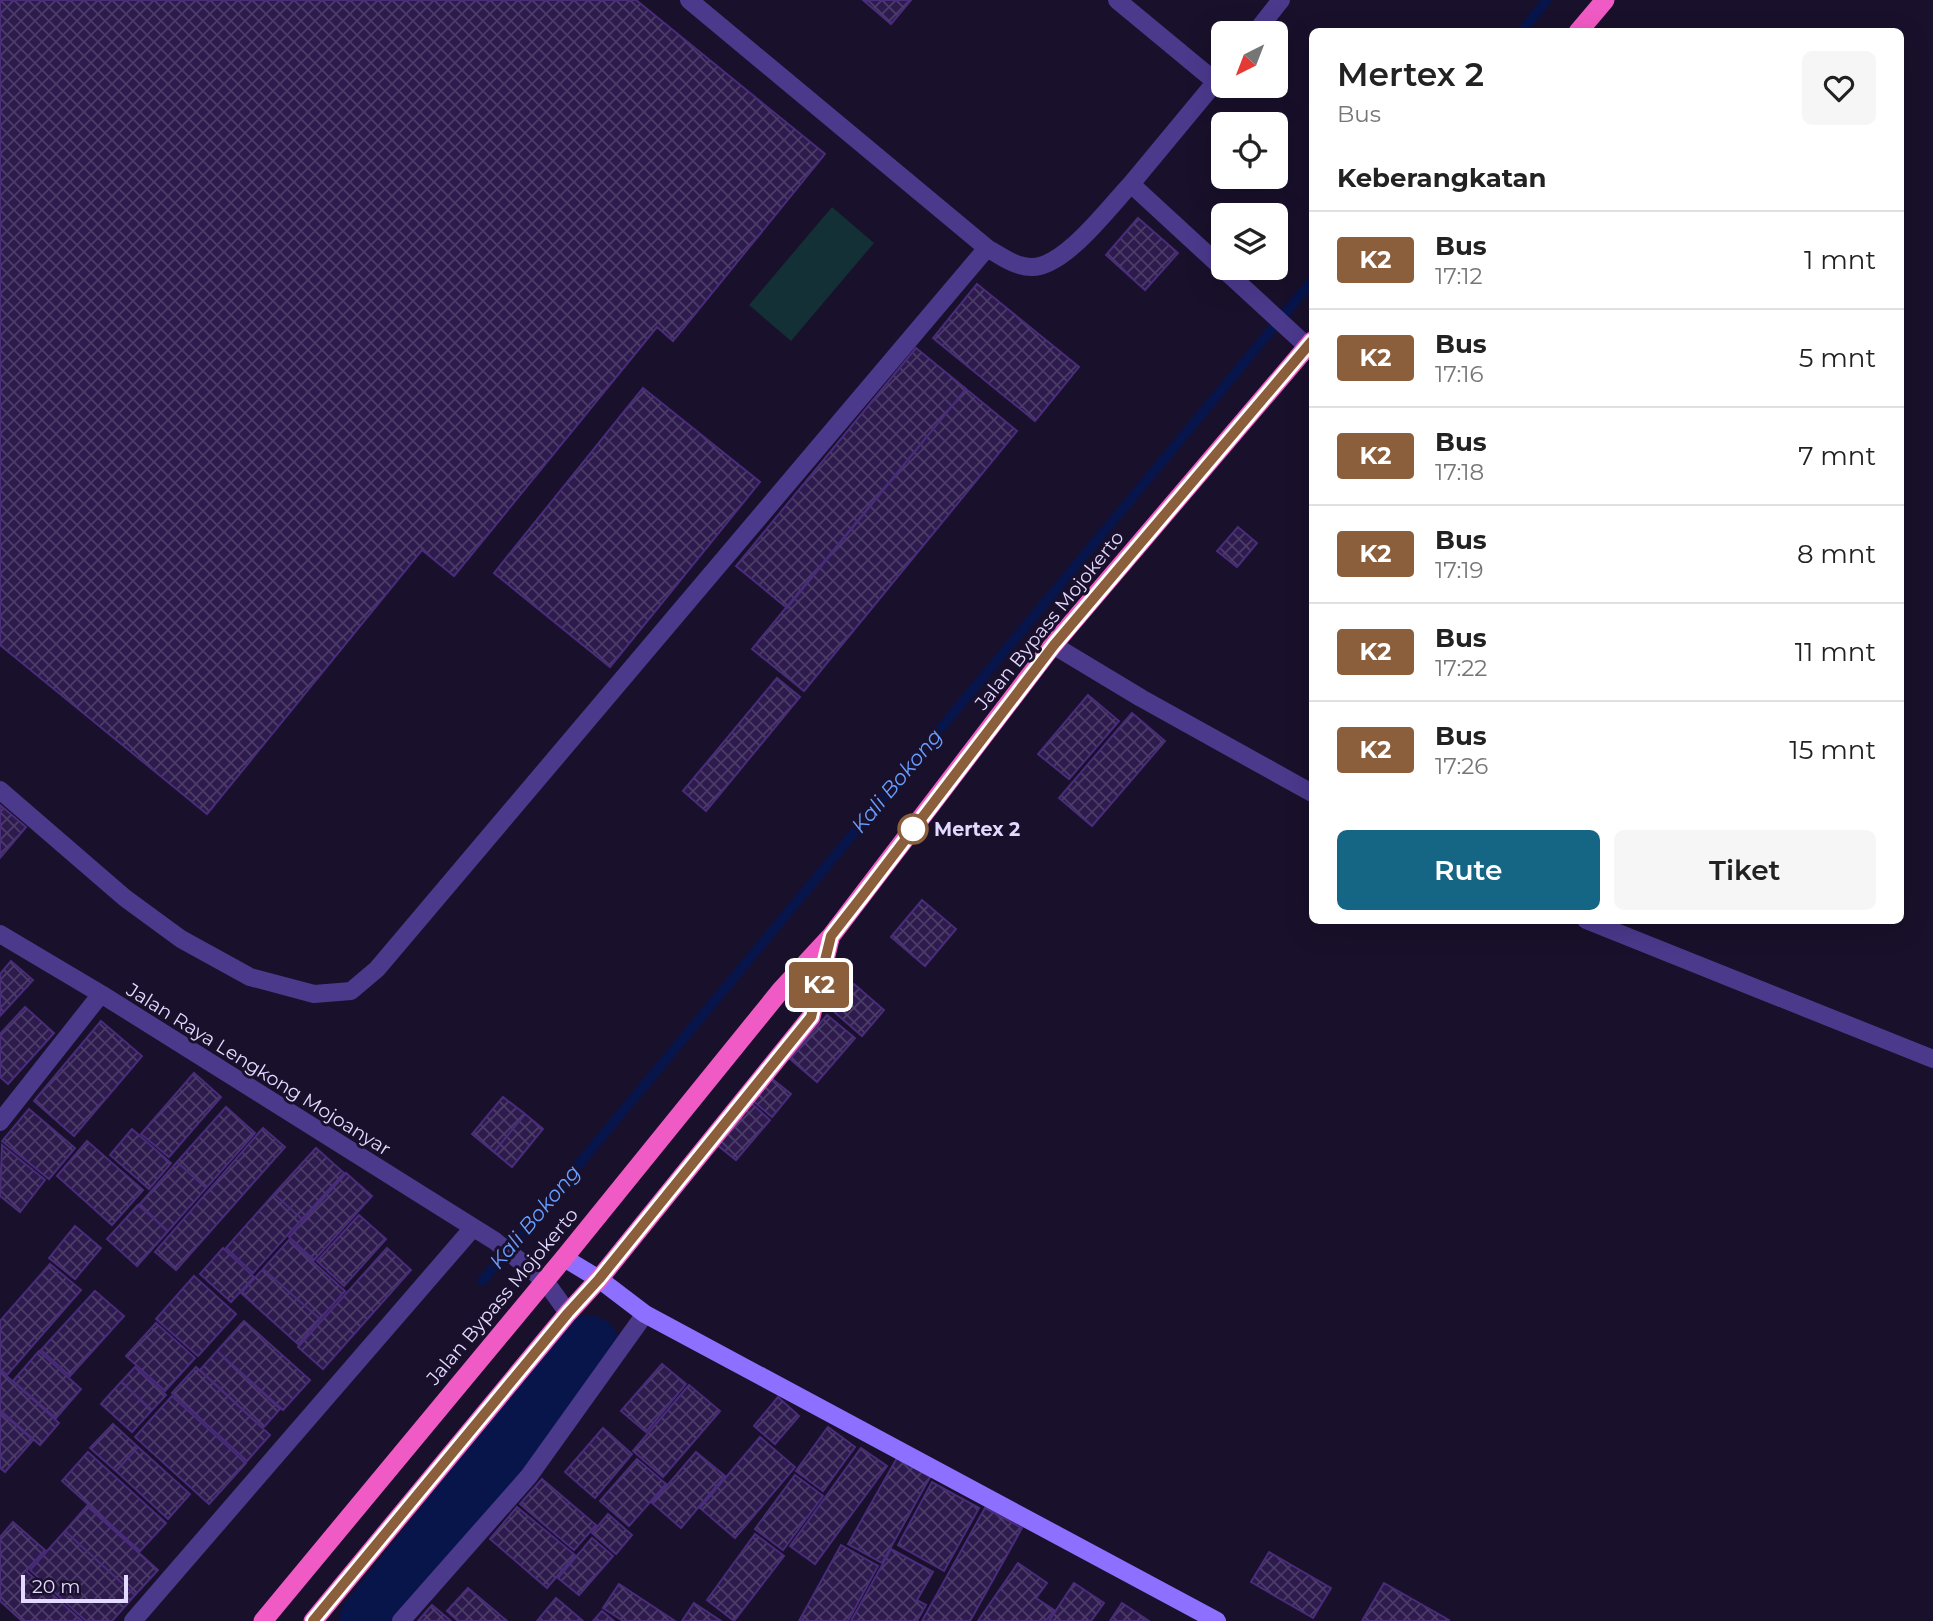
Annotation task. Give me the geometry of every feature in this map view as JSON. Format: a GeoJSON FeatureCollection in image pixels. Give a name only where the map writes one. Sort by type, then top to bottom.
{"type":"FeatureCollection","features":[{"type":"Feature","properties":{"kind":"highway"},"geometry":{"type":"LineString","coordinates":[[1581,28],[1605,0]]}},
{"type":"Feature","properties":{"kind":"highway","name":"Jalan Bypass Mojokerto"},"geometry":{"type":"LineString","coordinates":[[263,1621],[538,1275],[564,1258],[781,990],[831,936],[1054,645],[1309,345]]}},
{"type":"Feature","properties":{"kind":"highway","name":"Jalan Bypass Mojokerto"},"geometry":{"type":"LineString","coordinates":[[313,1621],[599,1279],[811,1017],[831,936]]}},
{"type":"Feature","properties":{"kind":"main road"},"geometry":{"type":"LineString","coordinates":[[564,1258],[599,1279],[645,1314],[1217,1621]]}},
{"type":"Feature","properties":{"kind":"street"},"geometry":{"type":"LineString","coordinates":[[1117,0],[1211,70]]}},
{"type":"Feature","properties":{"kind":"street"},"geometry":{"type":"LineString","coordinates":[[1264,21],[1281,0]]}},
{"type":"Feature","properties":{"kind":"street"},"geometry":{"type":"LineString","coordinates":[[696,2],[987,248],[1013,264],[1032,267],[1050,264],[1066,253],[1131,184],[1211,88]]}},
{"type":"Feature","properties":{"kind":"street"},"geometry":{"type":"LineString","coordinates":[[1131,184],[1309,343]]}},
{"type":"Feature","properties":{"kind":"street"},"geometry":{"type":"LineString","coordinates":[[0,790],[125,898],[181,939],[250,977],[314,994],[351,990],[386,958],[987,248]]}},
{"type":"Feature","properties":{"kind":"street"},"geometry":{"type":"LineString","coordinates":[[1054,645],[1140,698],[1309,791]]}},
{"type":"Feature","properties":{"kind":"street"},"geometry":{"type":"LineString","coordinates":[[1596,924],[1933,1059]]}},
{"type":"Feature","properties":{"kind":"street","name":"Jalan Raya Lengkong Mojoanyar"},"geometry":{"type":"LineString","coordinates":[[0,934],[101,994],[495,1241],[538,1275],[568,1313]]}},
{"type":"Feature","properties":{"kind":"street"},"geometry":{"type":"LineString","coordinates":[[0,1122],[101,994]]}},
{"type":"Feature","properties":{"kind":"street"},"geometry":{"type":"LineString","coordinates":[[133,1621],[472,1229]]}},
{"type":"Feature","properties":{"kind":"street"},"geometry":{"type":"LineString","coordinates":[[401,1621],[530,1476],[645,1314]]}},
{"type":"Feature","properties":{"kind":"green space"},"geometry":{"type":"Polygon","coordinates":[[[832,207],[874,243],[791,341],[749,305],[832,207]]]}},
{"type":"Feature","properties":{"kind":"building"},"geometry":{"type":"Polygon","coordinates":[[[0,0],[636,0],[825,154],[673,341],[657,327],[454,576],[422,550],[207,814],[0,645],[0,0]]]}},
{"type":"Feature","properties":{"kind":"building"},"geometry":{"type":"Polygon","coordinates":[[[863,0],[911,0],[891,24],[863,0]]]}},
{"type":"Feature","properties":{"kind":"building"},"geometry":{"type":"Polygon","coordinates":[[[1138,218],[1178,253],[1145,290],[1106,255],[1138,218]]]}},
{"type":"Feature","properties":{"kind":"building"},"geometry":{"type":"Polygon","coordinates":[[[977,284],[1079,367],[1035,421],[933,338],[977,284]]]}},
{"type":"Feature","properties":{"kind":"building"},"geometry":{"type":"Polygon","coordinates":[[[916,348],[966,389],[787,608],[736,566],[916,348]]]}},
{"type":"Feature","properties":{"kind":"building"},"geometry":{"type":"Polygon","coordinates":[[[643,388],[760,482],[610,667],[494,573],[643,388]]]}},
{"type":"Feature","properties":{"kind":"building"},"geometry":{"type":"Polygon","coordinates":[[[966,389],[1017,431],[804,691],[752,649],[966,389]]]}},
{"type":"Feature","properties":{"kind":"building"},"geometry":{"type":"Polygon","coordinates":[[[1238,527],[1257,543],[1237,567],[1217,551],[1238,527]]]}},
{"type":"Feature","properties":{"kind":"building"},"geometry":{"type":"Polygon","coordinates":[[[777,678],[800,697],[706,811],[683,791],[777,678]]]}},
{"type":"Feature","properties":{"kind":"building"},"geometry":{"type":"Polygon","coordinates":[[[1088,695],[1119,721],[1069,779],[1038,754],[1088,695]]]}},
{"type":"Feature","properties":{"kind":"building"},"geometry":{"type":"Polygon","coordinates":[[[1132,713],[1165,741],[1092,826],[1059,798],[1132,713]]]}},
{"type":"Feature","properties":{"kind":"building"},"geometry":{"type":"Polygon","coordinates":[[[0,805],[26,827],[0,858],[0,805]]]}},
{"type":"Feature","properties":{"kind":"building"},"geometry":{"type":"Polygon","coordinates":[[[922,900],[956,929],[925,966],[891,937],[922,900]]]}},
{"type":"Feature","properties":{"kind":"building"},"geometry":{"type":"Polygon","coordinates":[[[11,961],[33,980],[0,1016],[0,974],[11,961]]]}},
{"type":"Feature","properties":{"kind":"building"},"geometry":{"type":"Polygon","coordinates":[[[854,984],[884,1010],[862,1036],[832,1010],[854,984]]]}},
{"type":"Feature","properties":{"kind":"building"},"geometry":{"type":"Polygon","coordinates":[[[25,1007],[54,1033],[8,1084],[0,1077],[0,1034],[25,1007]]]}},
{"type":"Feature","properties":{"kind":"building"},"geometry":{"type":"Polygon","coordinates":[[[827,1015],[855,1038],[817,1082],[790,1059],[827,1015]]]}},
{"type":"Feature","properties":{"kind":"building"},"geometry":{"type":"Polygon","coordinates":[[[101,1021],[142,1056],[74,1136],[34,1101],[101,1021]]]}},
{"type":"Feature","properties":{"kind":"building"},"geometry":{"type":"Polygon","coordinates":[[[194,1073],[221,1097],[169,1157],[141,1134],[194,1073]]]}},
{"type":"Feature","properties":{"kind":"building"},"geometry":{"type":"Polygon","coordinates":[[[771,1078],[791,1094],[772,1117],[752,1100],[771,1078]]]}},
{"type":"Feature","properties":{"kind":"building"},"geometry":{"type":"Polygon","coordinates":[[[503,1097],[525,1114],[494,1152],[472,1134],[503,1097]]]}},
{"type":"Feature","properties":{"kind":"building"},"geometry":{"type":"Polygon","coordinates":[[[751,1103],[770,1120],[736,1160],[716,1144],[751,1103]]]}},
{"type":"Feature","properties":{"kind":"building"},"geometry":{"type":"Polygon","coordinates":[[[226,1107],[255,1133],[206,1188],[177,1162],[226,1107]]]}},
{"type":"Feature","properties":{"kind":"building"},"geometry":{"type":"Polygon","coordinates":[[[29,1109],[75,1148],[49,1179],[2,1141],[29,1109]]]}},
{"type":"Feature","properties":{"kind":"building"},"geometry":{"type":"Polygon","coordinates":[[[525,1114],[543,1129],[512,1167],[494,1152],[525,1114]]]}},
{"type":"Feature","properties":{"kind":"building"},"geometry":{"type":"Polygon","coordinates":[[[263,1128],[285,1147],[176,1270],[155,1252],[263,1128]]]}},
{"type":"Feature","properties":{"kind":"building"},"geometry":{"type":"Polygon","coordinates":[[[132,1129],[171,1163],[149,1189],[110,1155],[132,1129]]]}},
{"type":"Feature","properties":{"kind":"building"},"geometry":{"type":"Polygon","coordinates":[[[87,1141],[143,1190],[112,1225],[57,1176],[87,1141]]]}},
{"type":"Feature","properties":{"kind":"building"},"geometry":{"type":"Polygon","coordinates":[[[2,1145],[45,1180],[20,1212],[0,1196],[2,1145]]]}},
{"type":"Feature","properties":{"kind":"building"},"geometry":{"type":"Polygon","coordinates":[[[316,1148],[344,1173],[302,1219],[274,1194],[316,1148]]]}},
{"type":"Feature","properties":{"kind":"building"},"geometry":{"type":"Polygon","coordinates":[[[177,1162],[206,1188],[168,1231],[139,1205],[177,1162]]]}},
{"type":"Feature","properties":{"kind":"building"},"geometry":{"type":"Polygon","coordinates":[[[346,1173],[372,1196],[314,1260],[289,1237],[346,1173]]]}},
{"type":"Feature","properties":{"kind":"building"},"geometry":{"type":"Polygon","coordinates":[[[274,1194],[302,1219],[253,1273],[226,1248],[274,1194]]]}},
{"type":"Feature","properties":{"kind":"building"},"geometry":{"type":"Polygon","coordinates":[[[138,1205],[168,1231],[137,1266],[107,1239],[138,1205]]]}},
{"type":"Feature","properties":{"kind":"building"},"geometry":{"type":"Polygon","coordinates":[[[359,1215],[386,1239],[344,1286],[317,1261],[359,1215]]]}},
{"type":"Feature","properties":{"kind":"building"},"geometry":{"type":"Polygon","coordinates":[[[75,1226],[101,1248],[75,1279],[49,1258],[75,1226]]]}},
{"type":"Feature","properties":{"kind":"building"},"geometry":{"type":"Polygon","coordinates":[[[289,1240],[345,1291],[320,1319],[263,1269],[289,1240]]]}},
{"type":"Feature","properties":{"kind":"building"},"geometry":{"type":"Polygon","coordinates":[[[223,1248],[254,1277],[231,1302],[200,1274],[223,1248]]]}},
{"type":"Feature","properties":{"kind":"building"},"geometry":{"type":"Polygon","coordinates":[[[387,1248],[411,1270],[323,1369],[298,1347],[387,1248]]]}},
{"type":"Feature","properties":{"kind":"building"},"geometry":{"type":"Polygon","coordinates":[[[50,1264],[81,1290],[7,1375],[0,1369],[0,1321],[50,1264]]]}},
{"type":"Feature","properties":{"kind":"building"},"geometry":{"type":"Polygon","coordinates":[[[263,1269],[320,1319],[298,1344],[241,1293],[263,1269]]]}},
{"type":"Feature","properties":{"kind":"building"},"geometry":{"type":"Polygon","coordinates":[[[194,1276],[236,1314],[198,1356],[156,1319],[194,1276]]]}},
{"type":"Feature","properties":{"kind":"building"},"geometry":{"type":"Polygon","coordinates":[[[95,1291],[124,1316],[70,1376],[41,1350],[95,1291]]]}},
{"type":"Feature","properties":{"kind":"building"},"geometry":{"type":"Polygon","coordinates":[[[244,1321],[310,1380],[283,1410],[217,1351],[244,1321]]]}},
{"type":"Feature","properties":{"kind":"building"},"geometry":{"type":"Polygon","coordinates":[[[156,1323],[195,1358],[165,1391],[126,1356],[156,1323]]]}},
{"type":"Feature","properties":{"kind":"building"},"geometry":{"type":"Polygon","coordinates":[[[39,1351],[81,1389],[56,1418],[13,1381],[39,1351]]]}},
{"type":"Feature","properties":{"kind":"building"},"geometry":{"type":"Polygon","coordinates":[[[217,1351],[280,1409],[263,1428],[200,1370],[217,1351]]]}},
{"type":"Feature","properties":{"kind":"building"},"geometry":{"type":"Polygon","coordinates":[[[662,1364],[686,1384],[646,1432],[621,1411],[662,1364]]]}},
{"type":"Feature","properties":{"kind":"building"},"geometry":{"type":"Polygon","coordinates":[[[135,1367],[166,1395],[152,1410],[121,1382],[135,1367]]]}},
{"type":"Feature","properties":{"kind":"building"},"geometry":{"type":"Polygon","coordinates":[[[196,1367],[270,1435],[247,1461],[172,1393],[196,1367]]]}},
{"type":"Feature","properties":{"kind":"building"},"geometry":{"type":"Polygon","coordinates":[[[0,1370],[59,1423],[40,1445],[0,1410],[0,1370]]]}},
{"type":"Feature","properties":{"kind":"building"},"geometry":{"type":"Polygon","coordinates":[[[121,1382],[152,1410],[132,1432],[101,1404],[121,1382]]]}},
{"type":"Feature","properties":{"kind":"building"},"geometry":{"type":"Polygon","coordinates":[[[689,1385],[720,1411],[663,1477],[633,1451],[689,1385]]]}},
{"type":"Feature","properties":{"kind":"building"},"geometry":{"type":"Polygon","coordinates":[[[172,1396],[246,1463],[209,1504],[135,1437],[172,1396]]]}},
{"type":"Feature","properties":{"kind":"building"},"geometry":{"type":"Polygon","coordinates":[[[778,1397],[799,1416],[775,1444],[754,1426],[778,1397]]]}},
{"type":"Feature","properties":{"kind":"building"},"geometry":{"type":"Polygon","coordinates":[[[0,1412],[33,1440],[5,1472],[0,1468],[0,1412]]]}},
{"type":"Feature","properties":{"kind":"building"},"geometry":{"type":"Polygon","coordinates":[[[113,1424],[138,1447],[116,1471],[90,1448],[113,1424]]]}},
{"type":"Feature","properties":{"kind":"building"},"geometry":{"type":"Polygon","coordinates":[[[828,1427],[855,1447],[823,1491],[796,1471],[828,1427]]]}},
{"type":"Feature","properties":{"kind":"building"},"geometry":{"type":"Polygon","coordinates":[[[603,1428],[632,1454],[595,1498],[565,1472],[603,1428]]]}},
{"type":"Feature","properties":{"kind":"building"},"geometry":{"type":"Polygon","coordinates":[[[760,1437],[795,1467],[735,1538],[700,1508],[760,1437]]]}},
{"type":"Feature","properties":{"kind":"building"},"geometry":{"type":"Polygon","coordinates":[[[138,1447],[190,1494],[168,1519],[116,1471],[138,1447]]]}},
{"type":"Feature","properties":{"kind":"building"},"geometry":{"type":"Polygon","coordinates":[[[861,1448],[887,1466],[815,1564],[790,1546],[861,1448]]]}},
{"type":"Feature","properties":{"kind":"building"},"geometry":{"type":"Polygon","coordinates":[[[88,1452],[166,1523],[140,1551],[62,1481],[88,1452]]]}},
{"type":"Feature","properties":{"kind":"building"},"geometry":{"type":"Polygon","coordinates":[[[696,1452],[725,1476],[681,1528],[652,1503],[696,1452]]]}},
{"type":"Feature","properties":{"kind":"building"},"geometry":{"type":"Polygon","coordinates":[[[897,1458],[930,1477],[882,1563],[848,1544],[897,1458]]]}},
{"type":"Feature","properties":{"kind":"building"},"geometry":{"type":"Polygon","coordinates":[[[637,1459],[666,1484],[629,1526],[600,1501],[637,1459]]]}},
{"type":"Feature","properties":{"kind":"building"},"geometry":{"type":"Polygon","coordinates":[[[795,1475],[823,1496],[783,1550],[755,1529],[795,1475]]]}},
{"type":"Feature","properties":{"kind":"building"},"geometry":{"type":"Polygon","coordinates":[[[542,1479],[596,1525],[574,1550],[520,1504],[542,1479]]]}},
{"type":"Feature","properties":{"kind":"building"},"geometry":{"type":"Polygon","coordinates":[[[932,1482],[979,1508],[944,1571],[898,1545],[932,1482]]]}},
{"type":"Feature","properties":{"kind":"building"},"geometry":{"type":"Polygon","coordinates":[[[87,1506],[158,1570],[135,1595],[65,1531],[87,1506]]]}},
{"type":"Feature","properties":{"kind":"building"},"geometry":{"type":"Polygon","coordinates":[[[517,1507],[575,1555],[547,1588],[490,1539],[517,1507]]]}},
{"type":"Feature","properties":{"kind":"building"},"geometry":{"type":"Polygon","coordinates":[[[985,1508],[1022,1528],[970,1621],[922,1621],[985,1508]]]}},
{"type":"Feature","properties":{"kind":"building"},"geometry":{"type":"Polygon","coordinates":[[[608,1514],[632,1535],[616,1554],[592,1533],[608,1514]]]}},
{"type":"Feature","properties":{"kind":"building"},"geometry":{"type":"Polygon","coordinates":[[[13,1522],[45,1550],[26,1571],[82,1621],[22,1621],[0,1601],[0,1537],[13,1522]]]}},
{"type":"Feature","properties":{"kind":"building"},"geometry":{"type":"Polygon","coordinates":[[[65,1531],[135,1595],[112,1621],[86,1621],[30,1570],[65,1531]]]}},
{"type":"Feature","properties":{"kind":"building"},"geometry":{"type":"Polygon","coordinates":[[[755,1534],[784,1556],[734,1621],[707,1600],[755,1534]]]}},
{"type":"Feature","properties":{"kind":"building"},"geometry":{"type":"Polygon","coordinates":[[[592,1538],[613,1556],[579,1595],[558,1578],[592,1538]]]}},
{"type":"Feature","properties":{"kind":"building"},"geometry":{"type":"Polygon","coordinates":[[[841,1545],[878,1566],[848,1621],[799,1621],[841,1545]]]}},
{"type":"Feature","properties":{"kind":"building"},"geometry":{"type":"Polygon","coordinates":[[[891,1549],[933,1572],[917,1600],[926,1605],[917,1621],[851,1621],[891,1549]]]}},
{"type":"Feature","properties":{"kind":"building"},"geometry":{"type":"Polygon","coordinates":[[[1269,1552],[1331,1588],[1313,1618],[1251,1582],[1269,1552]]]}},
{"type":"Feature","properties":{"kind":"building"},"geometry":{"type":"Polygon","coordinates":[[[1018,1563],[1047,1583],[1036,1598],[1054,1610],[1046,1621],[978,1621],[1018,1563]]]}},
{"type":"Feature","properties":{"kind":"building"},"geometry":{"type":"Polygon","coordinates":[[[1074,1583],[1104,1603],[1091,1621],[1049,1621],[1074,1583]]]}},
{"type":"Feature","properties":{"kind":"building"},"geometry":{"type":"Polygon","coordinates":[[[1384,1583],[1449,1620],[1449,1621],[1362,1621],[1384,1583]]]}},
{"type":"Feature","properties":{"kind":"building"},"geometry":{"type":"Polygon","coordinates":[[[619,1584],[675,1621],[623,1621],[603,1608],[619,1584]]]}},
{"type":"Feature","properties":{"kind":"building"},"geometry":{"type":"Polygon","coordinates":[[[468,1588],[507,1621],[458,1621],[447,1611],[468,1588]]]}},
{"type":"Feature","properties":{"kind":"building"},"geometry":{"type":"Polygon","coordinates":[[[556,1598],[583,1621],[537,1621],[556,1598]]]}},
{"type":"Feature","properties":{"kind":"building"},"geometry":{"type":"Polygon","coordinates":[[[694,1603],[721,1621],[682,1621],[694,1603]]]}},
{"type":"Feature","properties":{"kind":"building"},"geometry":{"type":"Polygon","coordinates":[[[1122,1603],[1149,1621],[1110,1621],[1122,1603]]]}},
{"type":"Feature","properties":{"kind":"building"},"geometry":{"type":"Polygon","coordinates":[[[432,1605],[451,1621],[418,1621],[432,1605]]]}},
{"type":"Feature","properties":{"kind":"building"},"geometry":{"type":"Polygon","coordinates":[[[602,1611],[614,1621],[593,1621],[602,1611]]]}},
{"type":"Feature","properties":{"kind":"waterway","name":"Kali Bokong"},"geometry":{"type":"LineString","coordinates":[[1524,28],[1547,0]]}},
{"type":"Feature","properties":{"kind":"waterway","name":"Kali Bokong"},"geometry":{"type":"LineString","coordinates":[[482,1281],[1309,285]]}},
{"type":"Feature","properties":{"kind":"waterway","name":"Kali Bokong"},"geometry":{"type":"LineString","coordinates":[[372,1621],[588,1348]]}},
{"type":"Feature","properties":{"kind":"bus line","name":"K2"},"geometry":{"type":"LineString","coordinates":[[313,1621],[599,1279],[811,1017],[831,936],[1054,645],[1309,345]]}},
{"type":"Feature","properties":{"kind":"place","name":"Mertex 2"},"geometry":{"type":"Point","coordinates":[913,829]}}]}
